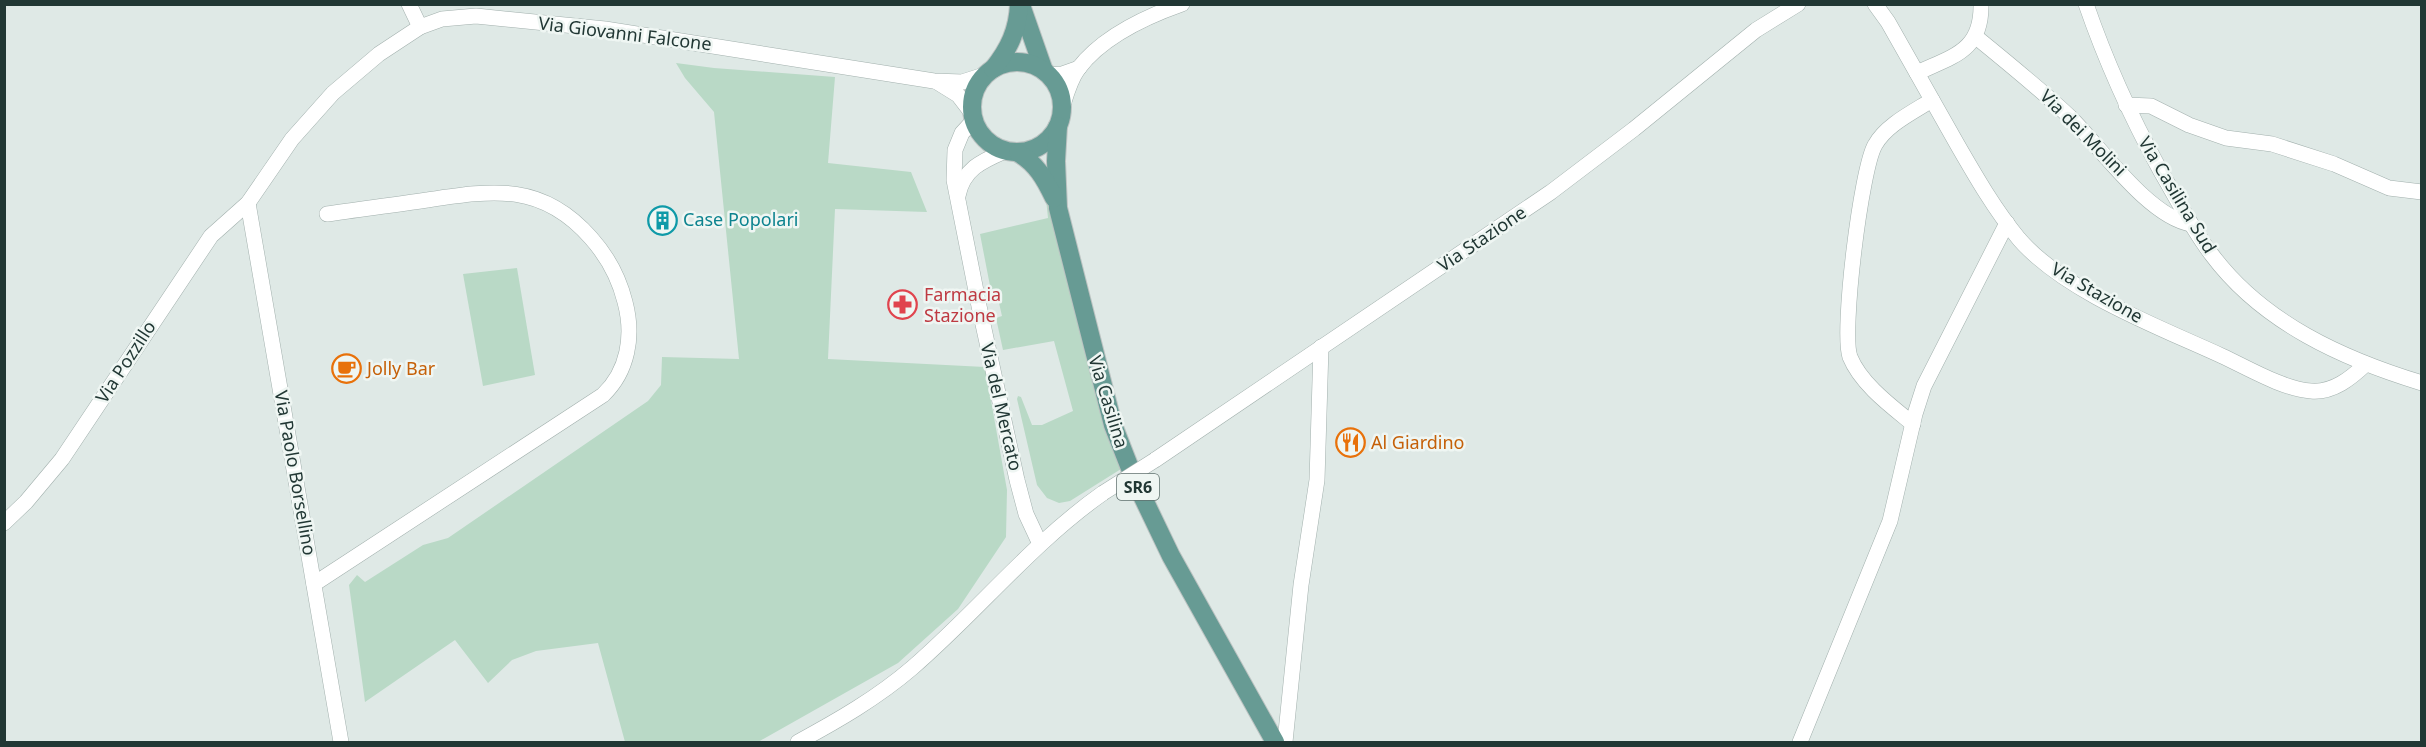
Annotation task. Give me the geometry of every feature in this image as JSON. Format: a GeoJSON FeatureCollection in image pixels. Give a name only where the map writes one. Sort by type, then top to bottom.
{"type":"FeatureCollection","features":[{"type":"Feature","properties":{"kind":"main road"},"geometry":{"type":"LineString","coordinates":[[1020,4],[1046,73],[1060,96],[1060,117],[1042,145],[1030,151],[1012,152],[991,145],[980,134],[972,117],[972,99],[976,86],[1002,57],[1013,38],[1020,4]]}},
{"type":"Feature","properties":{"kind":"main road"},"geometry":{"type":"LineString","coordinates":[[988,72],[1005,63],[1018,62],[1032,64],[1046,73]]}},
{"type":"Feature","properties":{"kind":"main road","name":"Via Casilina"},"geometry":{"type":"LineString","coordinates":[[1060,117],[1056,161],[1058,208],[1105,397],[1128,466],[1171,556],[1275,742]]}},
{"type":"Feature","properties":{"kind":"main road","name":"Via Casilina"},"geometry":{"type":"LineString","coordinates":[[1012,152],[1032,162],[1058,208]]}},
{"type":"Feature","properties":{"kind":"street"},"geometry":{"type":"LineString","coordinates":[[409,4],[420,27]]}},
{"type":"Feature","properties":{"kind":"street"},"geometry":{"type":"LineString","coordinates":[[1060,117],[1069,88],[1079,68],[1102,47],[1134,25],[1182,4]]}},
{"type":"Feature","properties":{"kind":"street","name":"Via Stazione"},"geometry":{"type":"LineString","coordinates":[[798,742],[864,704],[905,674],[964,620],[1040,544],[1103,493],[1551,192],[1634,129],[1756,30],[1798,4]]}},
{"type":"Feature","properties":{"kind":"street","name":"Via Stazione"},"geometry":{"type":"LineString","coordinates":[[1875,4],[1884,15],[1977,178],[2007,223],[2030,250],[2057,273],[2130,314],[2281,382],[2310,391],[2327,390],[2343,383],[2366,364]]}},
{"type":"Feature","properties":{"kind":"street"},"geometry":{"type":"LineString","coordinates":[[1917,73],[1958,54],[1976,36],[1980,23],[1981,4]]}},
{"type":"Feature","properties":{"kind":"street","name":"Via Casilina Sud"},"geometry":{"type":"LineString","coordinates":[[2086,4],[2126,105],[2191,224],[2230,276],[2266,308],[2310,338],[2366,364],[2421,383]]}},
{"type":"Feature","properties":{"kind":"street","name":"Via Giovanni Falcone"},"geometry":{"type":"LineString","coordinates":[[248,203],[292,139],[333,93],[372,59],[420,27],[442,19],[467,16],[614,30],[934,81],[962,82],[988,72]]}},
{"type":"Feature","properties":{"kind":"street","name":"Via dei Molini"},"geometry":{"type":"LineString","coordinates":[[1976,36],[2070,117],[2155,207],[2176,221],[2191,224]]}},
{"type":"Feature","properties":{"kind":"street"},"geometry":{"type":"LineString","coordinates":[[1046,73],[1062,74],[1079,68]]}},
{"type":"Feature","properties":{"kind":"street","name":"Via Giovanni Falcone"},"geometry":{"type":"LineString","coordinates":[[934,81],[958,95],[972,117]]}},
{"type":"Feature","properties":{"kind":"street"},"geometry":{"type":"LineString","coordinates":[[1913,424],[1882,398],[1857,369],[1846,341],[1859,216],[1865,174],[1872,151],[1885,132],[1932,100]]}},
{"type":"Feature","properties":{"kind":"street"},"geometry":{"type":"LineString","coordinates":[[2126,105],[2151,106],[2226,138],[2272,144],[2334,164],[2389,188],[2421,192]]}},
{"type":"Feature","properties":{"kind":"street","name":"Via del Mercato"},"geometry":{"type":"LineString","coordinates":[[972,117],[955,150],[953,170],[980,315],[1020,492],[1030,524],[1040,544]]}},
{"type":"Feature","properties":{"kind":"street"},"geometry":{"type":"LineString","coordinates":[[958,196],[962,181],[980,162],[1012,152]]}},
{"type":"Feature","properties":{"kind":"street"},"geometry":{"type":"LineString","coordinates":[[314,584],[603,396],[619,376],[626,357],[628,341],[627,312],[612,267],[587,233],[573,220],[549,204],[520,194],[486,192],[327,214]]}},
{"type":"Feature","properties":{"kind":"street","name":"Via Pozzillo"},"geometry":{"type":"LineString","coordinates":[[4,523],[26,502],[62,459],[205,243],[248,203]]}},
{"type":"Feature","properties":{"kind":"street","name":"Via Paolo Borsellino"},"geometry":{"type":"LineString","coordinates":[[248,203],[341,742]]}},
{"type":"Feature","properties":{"kind":"street"},"geometry":{"type":"LineString","coordinates":[[1800,742],[1890,521],[1913,424],[1929,375],[2007,223]]}},
{"type":"Feature","properties":{"kind":"street"},"geometry":{"type":"LineString","coordinates":[[1285,742],[1301,585],[1317,480],[1321,347]]}},
{"type":"Feature","properties":{"kind":"green space"},"geometry":{"type":"Polygon","coordinates":[[[676,63],[835,77],[828,163],[911,172],[927,212],[835,209],[828,359],[985,367],[1007,490],[1006,537],[958,609],[898,663],[758,742],[625,742],[598,643],[536,651],[512,660],[488,683],[455,640],[365,702],[349,585],[357,575],[365,582],[423,545],[448,538],[648,401],[661,385],[662,357],[739,359],[714,112],[685,78],[676,63]]]}},
{"type":"Feature","properties":{"kind":"green space"},"geometry":{"type":"Polygon","coordinates":[[[1046,199],[1053,199],[1110,439],[1121,469],[1070,501],[1059,503],[1047,498],[1037,485],[1017,399],[1018,396],[1021,397],[1032,425],[1042,425],[1073,411],[1054,341],[1003,350],[996,318],[1002,316],[996,290],[991,291],[980,234],[1048,218],[1046,199]]]}},
{"type":"Feature","properties":{"kind":"green space"},"geometry":{"type":"Polygon","coordinates":[[[517,268],[535,375],[483,386],[463,274],[517,268]]]}},
{"type":"Feature","properties":{"kind":"place","name":"Case Popolari"},"geometry":{"type":"Point","coordinates":[662,220]}},
{"type":"Feature","properties":{"kind":"place","name":"Farmacia Stazione"},"geometry":{"type":"Point","coordinates":[903,305]}},
{"type":"Feature","properties":{"kind":"place","name":"Jolly Bar"},"geometry":{"type":"Point","coordinates":[346,369]}},
{"type":"Feature","properties":{"kind":"place","name":"Al Giardino"},"geometry":{"type":"Point","coordinates":[1350,443]}}]}
